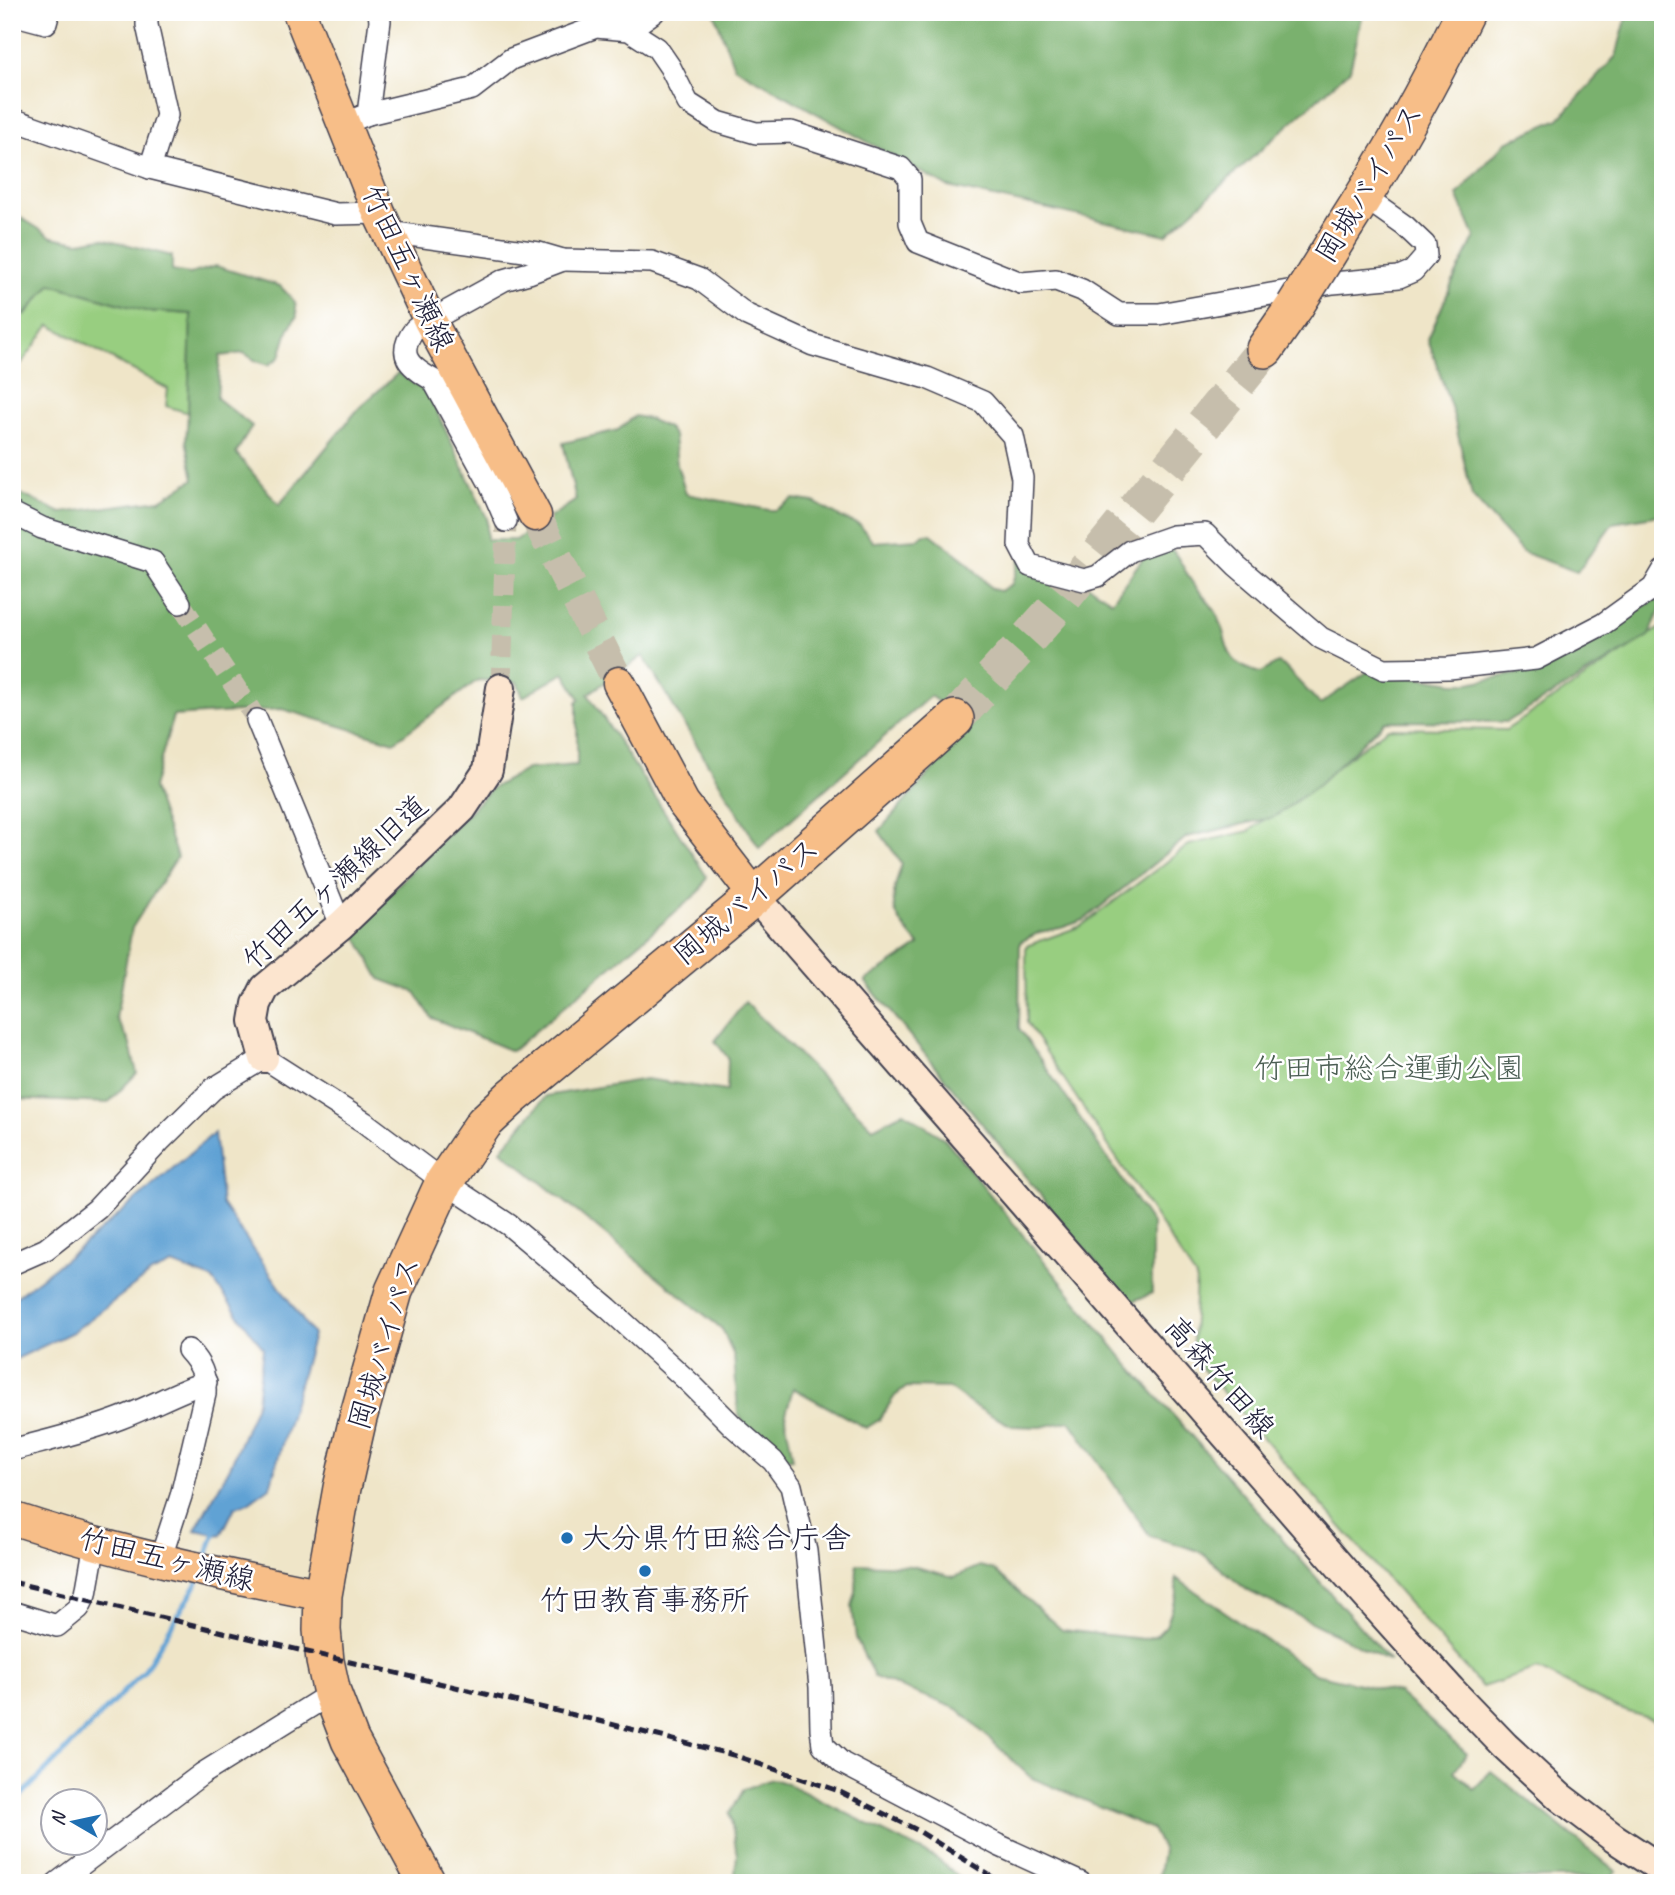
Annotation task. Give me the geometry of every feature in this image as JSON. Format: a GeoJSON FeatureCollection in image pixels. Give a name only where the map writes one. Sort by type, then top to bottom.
{"type":"FeatureCollection","features":[{"type":"Feature","properties":{"kind":"highway","name":"岡城バイパス"},"geometry":{"type":"LineString","coordinates":[[1265,349],[1355,210],[1434,74],[1465,12]]}},
{"type":"Feature","properties":{"kind":"highway","name":"岡城バイパス"},"geometry":{"type":"LineString","coordinates":[[427,1883],[350,1740],[332,1693],[322,1630],[323,1595],[348,1465],[358,1418],[394,1291],[444,1182],[484,1123],[755,896],[955,719]]}},
{"type":"Feature","properties":{"kind":"main road","name":"竹田五ヶ瀬線"},"geometry":{"type":"LineString","coordinates":[[299,12],[356,119],[384,222],[521,518]]}},
{"type":"Feature","properties":{"kind":"main road"},"geometry":{"type":"LineString","coordinates":[[619,683],[682,803],[755,896]]}},
{"type":"Feature","properties":{"kind":"main road","name":"竹田五ヶ瀬線旧道"},"geometry":{"type":"LineString","coordinates":[[264,1058],[254,1021],[257,1004],[265,988],[341,925],[462,809],[488,770],[501,688]]}},
{"type":"Feature","properties":{"kind":"main road","name":"高森竹田線"},"geometry":{"type":"LineString","coordinates":[[755,896],[1451,1690],[1505,1746],[1560,1797],[1614,1838],[1663,1870]]}},
{"type":"Feature","properties":{"kind":"main road","name":"竹田五ヶ瀬線"},"geometry":{"type":"LineString","coordinates":[[12,1518],[170,1562],[323,1595]]}},
{"type":"Feature","properties":{"kind":"street"},"geometry":{"type":"LineString","coordinates":[[12,14],[46,23],[49,12]]}},
{"type":"Feature","properties":{"kind":"street"},"geometry":{"type":"LineString","coordinates":[[147,12],[147,26],[167,115],[150,168]]}},
{"type":"Feature","properties":{"kind":"street"},"geometry":{"type":"LineString","coordinates":[[379,12],[380,21],[356,119],[472,89],[511,59],[596,27],[629,30],[657,48],[688,103],[718,122],[756,133],[791,132],[901,168],[910,179],[910,223],[918,242],[1021,283],[1056,280],[1073,286],[1119,314],[1158,314],[1333,283],[1399,277],[1413,271],[1426,256],[1425,245],[1405,226],[1355,210]]}},
{"type":"Feature","properties":{"kind":"street"},"geometry":{"type":"LineString","coordinates":[[629,30],[654,12]]}},
{"type":"Feature","properties":{"kind":"street"},"geometry":{"type":"LineString","coordinates":[[12,119],[150,168],[336,214],[563,260],[652,262],[699,279],[747,315],[813,345],[927,378],[983,402],[1013,436],[1023,478],[1019,545],[1030,566],[1084,580],[1098,576],[1130,551],[1173,536],[1205,534],[1237,566],[1321,638],[1384,669],[1449,668],[1536,659],[1603,624],[1653,588],[1663,571]]}},
{"type":"Feature","properties":{"kind":"street"},"geometry":{"type":"LineString","coordinates":[[430,321],[505,280],[563,260]]}},
{"type":"Feature","properties":{"kind":"street"},"geometry":{"type":"LineString","coordinates":[[12,513],[42,528],[153,562],[180,603]]}},
{"type":"Feature","properties":{"kind":"street"},"geometry":{"type":"LineString","coordinates":[[257,720],[341,925]]}},
{"type":"Feature","properties":{"kind":"street"},"geometry":{"type":"LineString","coordinates":[[12,1264],[46,1249],[97,1209],[159,1142],[213,1090],[264,1058],[364,1122],[444,1182],[509,1225],[608,1308],[773,1461],[791,1486],[806,1551],[823,1745],[842,1763],[998,1845],[1081,1883]]}},
{"type":"Feature","properties":{"kind":"street"},"geometry":{"type":"LineString","coordinates":[[170,1562],[181,1496],[205,1394],[206,1382],[199,1362],[188,1350]]}},
{"type":"Feature","properties":{"kind":"street"},"geometry":{"type":"LineString","coordinates":[[12,1450],[84,1432],[206,1382]]}},
{"type":"Feature","properties":{"kind":"street"},"geometry":{"type":"LineString","coordinates":[[12,1612],[57,1626],[79,1608],[86,1594],[95,1543]]}},
{"type":"Feature","properties":{"kind":"street"},"geometry":{"type":"LineString","coordinates":[[57,1883],[202,1774],[332,1693]]}},
{"type":"Feature","properties":{"kind":"green space"},"geometry":{"type":"Polygon","coordinates":[[[714,12],[1363,12],[1350,70],[1166,235],[948,187],[734,67],[714,12]]]}},
{"type":"Feature","properties":{"kind":"green space"},"geometry":{"type":"Polygon","coordinates":[[[1628,12],[1663,12],[1663,513],[1613,523],[1577,572],[1522,552],[1472,496],[1453,413],[1428,339],[1475,237],[1457,195],[1506,142],[1559,119],[1616,56],[1628,12]]]}},
{"type":"Feature","properties":{"kind":"green space"},"geometry":{"type":"Polygon","coordinates":[[[12,212],[52,237],[79,242],[102,238],[172,256],[172,271],[190,274],[216,266],[280,286],[295,302],[297,316],[289,328],[280,357],[269,365],[244,353],[220,356],[217,398],[252,426],[236,453],[279,505],[359,408],[398,373],[428,393],[487,518],[487,540],[516,540],[576,500],[563,443],[618,430],[635,416],[668,428],[674,436],[677,465],[686,494],[769,510],[776,510],[793,499],[814,502],[860,525],[873,542],[918,539],[924,534],[931,534],[966,561],[992,589],[1000,591],[1012,584],[1020,557],[1076,578],[1112,601],[1148,551],[1169,546],[1193,584],[1217,614],[1227,647],[1235,660],[1260,673],[1278,663],[1284,666],[1320,704],[1367,672],[1454,683],[1516,674],[1663,596],[1663,603],[1649,636],[1507,722],[1385,721],[1318,785],[1274,817],[1187,837],[1084,920],[1040,932],[1020,942],[1019,1028],[1152,1224],[1152,1293],[1129,1303],[865,981],[919,945],[903,925],[895,909],[895,890],[902,864],[879,831],[971,726],[930,696],[759,848],[643,656],[588,694],[707,877],[700,891],[512,1051],[432,1018],[415,992],[380,979],[353,931],[492,788],[527,769],[577,765],[577,702],[580,699],[564,673],[523,697],[517,682],[478,680],[394,742],[282,709],[173,716],[153,788],[177,857],[132,928],[116,1018],[129,1041],[137,1073],[108,1103],[12,1099],[12,490],[61,513],[160,500],[194,479],[186,440],[191,314],[145,311],[51,284],[25,315],[12,307],[12,212]]]}},
{"type":"Feature","properties":{"kind":"green space"},"geometry":{"type":"Polygon","coordinates":[[[51,284],[145,311],[191,314],[188,413],[166,406],[168,389],[50,325],[21,364],[12,358],[12,307],[25,315],[51,284]]]}},
{"type":"Feature","properties":{"kind":"green space","name":"竹田市総合運動公園"},"geometry":{"type":"Polygon","coordinates":[[[1663,626],[1663,1723],[1614,1707],[1537,1669],[1482,1687],[1192,1357],[1196,1278],[1027,1023],[1026,946],[1081,926],[1189,845],[1249,831],[1388,728],[1506,730],[1663,626]]]}},
{"type":"Feature","properties":{"kind":"green space"},"geometry":{"type":"Polygon","coordinates":[[[745,1002],[873,1128],[904,1112],[946,1140],[1121,1356],[1390,1661],[1248,1591],[1199,1551],[1150,1536],[1070,1421],[1041,1427],[1012,1426],[972,1405],[949,1388],[907,1387],[895,1396],[879,1420],[866,1428],[793,1388],[785,1417],[793,1459],[780,1456],[745,1425],[738,1413],[734,1356],[722,1329],[501,1150],[546,1096],[646,1079],[727,1091],[728,1058],[715,1041],[745,1002]]]}},
{"type":"Feature","properties":{"kind":"green space"},"geometry":{"type":"Polygon","coordinates":[[[857,1564],[912,1566],[954,1577],[980,1566],[994,1570],[1062,1630],[1144,1639],[1157,1635],[1166,1626],[1177,1595],[1176,1578],[1315,1674],[1399,1693],[1467,1754],[1454,1771],[1474,1789],[1491,1771],[1617,1872],[1610,1877],[1164,1883],[1158,1880],[1163,1851],[1152,1829],[1030,1777],[958,1709],[874,1677],[856,1638],[852,1606],[856,1592],[857,1564]]]}},
{"type":"Feature","properties":{"kind":"green space"},"geometry":{"type":"Polygon","coordinates":[[[772,1779],[786,1783],[936,1858],[966,1883],[734,1883],[737,1855],[730,1813],[744,1789],[772,1779]]]}},
{"type":"Feature","properties":{"kind":"water"},"geometry":{"type":"Polygon","coordinates":[[[214,1133],[222,1204],[313,1335],[270,1487],[248,1503],[235,1507],[221,1535],[195,1530],[230,1467],[257,1402],[263,1348],[212,1279],[172,1264],[151,1273],[73,1332],[12,1361],[12,1300],[81,1247],[214,1133]]]}},
{"type":"Feature","properties":{"kind":"waterway"},"geometry":{"type":"LineString","coordinates":[[205,1560],[216,1530]]}},
{"type":"Feature","properties":{"kind":"waterway"},"geometry":{"type":"LineString","coordinates":[[12,1805],[144,1671],[198,1579]]}},
{"type":"Feature","properties":{"kind":"tunnel"},"geometry":{"type":"LineString","coordinates":[[955,719],[1051,613],[1265,349]]}},
{"type":"Feature","properties":{"kind":"tunnel"},"geometry":{"type":"LineString","coordinates":[[535,515],[619,683]]}},
{"type":"Feature","properties":{"kind":"tunnel"},"geometry":{"type":"LineString","coordinates":[[501,688],[506,521]]}},
{"type":"Feature","properties":{"kind":"tunnel"},"geometry":{"type":"LineString","coordinates":[[180,603],[257,720]]}},
{"type":"Feature","properties":{"kind":"railway"},"geometry":{"type":"LineString","coordinates":[[12,1582],[733,1755],[836,1790],[917,1830],[1002,1883]]}},
{"type":"Feature","properties":{"kind":"place","name":"大分県竹田総合庁舎"},"geometry":{"type":"Point","coordinates":[567,1538]}},
{"type":"Feature","properties":{"kind":"place","name":"竹田教育事務所"},"geometry":{"type":"Point","coordinates":[645,1571]}}]}
